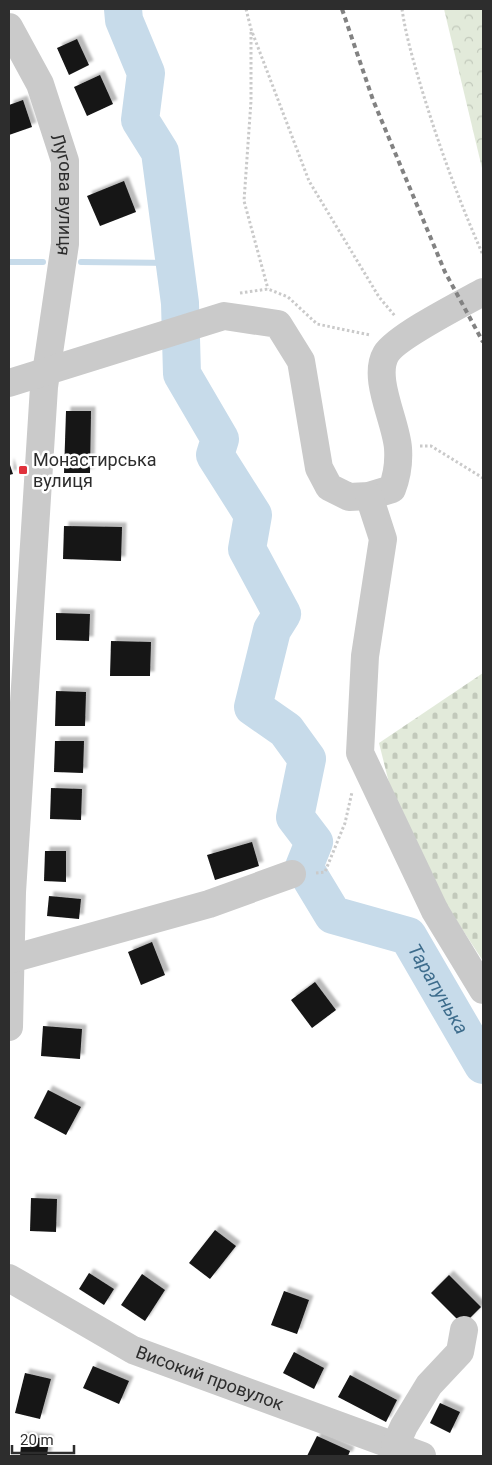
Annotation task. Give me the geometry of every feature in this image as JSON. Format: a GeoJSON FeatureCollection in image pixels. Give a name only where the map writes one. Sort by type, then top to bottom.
{"type":"FeatureCollection","features":[{"type":"Feature","properties":{"kind":"street","name":"Лугова вулиця"},"geometry":{"type":"LineString","coordinates":[[9,27],[40,84],[65,161],[65,244],[45,371],[17,696],[9,1027]]}},
{"type":"Feature","properties":{"kind":"street"},"geometry":{"type":"LineString","coordinates":[[9,383],[224,316],[278,324],[301,361],[319,468],[329,487],[349,497],[369,496],[392,489],[396,478],[398,447],[381,374],[386,354],[411,333],[483,292]]}},
{"type":"Feature","properties":{"kind":"street"},"geometry":{"type":"LineString","coordinates":[[369,496],[383,539],[365,656],[360,753],[435,912],[483,990]]}},
{"type":"Feature","properties":{"kind":"street"},"geometry":{"type":"LineString","coordinates":[[11,959],[210,904],[292,874]]}},
{"type":"Feature","properties":{"kind":"street","name":"Високий провулок"},"geometry":{"type":"LineString","coordinates":[[9,1278],[133,1350],[422,1456]]}},
{"type":"Feature","properties":{"kind":"street"},"geometry":{"type":"LineString","coordinates":[[395,1446],[404,1426],[429,1385],[469,1343]]}},
{"type":"Feature","properties":{"kind":"path"},"geometry":{"type":"LineString","coordinates":[[246,9],[250,29],[308,181],[378,297],[411,333]]}},
{"type":"Feature","properties":{"kind":"path"},"geometry":{"type":"LineString","coordinates":[[402,9],[405,30],[434,130],[463,211],[483,255]]}},
{"type":"Feature","properties":{"kind":"path"},"geometry":{"type":"LineString","coordinates":[[250,29],[251,101],[244,201],[268,289]]}},
{"type":"Feature","properties":{"kind":"path"},"geometry":{"type":"LineString","coordinates":[[317,324],[376,336]]}},
{"type":"Feature","properties":{"kind":"path"},"geometry":{"type":"LineString","coordinates":[[398,447],[431,446],[483,478]]}},
{"type":"Feature","properties":{"kind":"path"},"geometry":{"type":"LineString","coordinates":[[325,872],[346,824],[353,788]]}},
{"type":"Feature","properties":{"kind":"green space"},"geometry":{"type":"Polygon","coordinates":[[[444,9],[483,9],[483,170],[482,168],[444,9]]]}},
{"type":"Feature","properties":{"kind":"green space"},"geometry":{"type":"Polygon","coordinates":[[[483,673],[483,961],[441,897],[394,803],[379,743],[483,673]]]}},
{"type":"Feature","properties":{"kind":"building"},"geometry":{"type":"Polygon","coordinates":[[[77,39],[89,65],[69,75],[57,48],[77,39]]]}},
{"type":"Feature","properties":{"kind":"building"},"geometry":{"type":"Polygon","coordinates":[[[100,75],[113,104],[87,116],[74,87],[100,75]]]}},
{"type":"Feature","properties":{"kind":"building"},"geometry":{"type":"Polygon","coordinates":[[[23,100],[32,127],[9,135],[9,105],[23,100]]]}},
{"type":"Feature","properties":{"kind":"building"},"geometry":{"type":"Polygon","coordinates":[[[124,181],[136,212],[100,226],[87,196],[124,181]]]}},
{"type":"Feature","properties":{"kind":"building"},"geometry":{"type":"Polygon","coordinates":[[[66,411],[91,411],[90,473],[64,473],[66,411]]]}},
{"type":"Feature","properties":{"kind":"building"},"geometry":{"type":"Polygon","coordinates":[[[9,462],[13,474],[9,475],[9,462]]]}},
{"type":"Feature","properties":{"kind":"building"},"geometry":{"type":"Polygon","coordinates":[[[64,526],[122,527],[121,561],[63,559],[64,526]]]}},
{"type":"Feature","properties":{"kind":"building"},"geometry":{"type":"Polygon","coordinates":[[[56,613],[90,614],[89,641],[56,640],[56,613]]]}},
{"type":"Feature","properties":{"kind":"building"},"geometry":{"type":"Polygon","coordinates":[[[111,641],[151,642],[150,676],[110,676],[111,641]]]}},
{"type":"Feature","properties":{"kind":"building"},"geometry":{"type":"Polygon","coordinates":[[[56,691],[86,692],[85,726],[55,726],[56,691]]]}},
{"type":"Feature","properties":{"kind":"building"},"geometry":{"type":"Polygon","coordinates":[[[55,741],[84,741],[83,773],[54,772],[55,741]]]}},
{"type":"Feature","properties":{"kind":"building"},"geometry":{"type":"Polygon","coordinates":[[[51,788],[82,789],[81,820],[50,819],[51,788]]]}},
{"type":"Feature","properties":{"kind":"building"},"geometry":{"type":"Polygon","coordinates":[[[252,842],[259,866],[215,880],[207,855],[252,842]]]}},
{"type":"Feature","properties":{"kind":"building"},"geometry":{"type":"Polygon","coordinates":[[[45,851],[66,851],[66,882],[44,881],[45,851]]]}},
{"type":"Feature","properties":{"kind":"building"},"geometry":{"type":"Polygon","coordinates":[[[49,896],[81,899],[79,919],[47,916],[49,896]]]}},
{"type":"Feature","properties":{"kind":"building"},"geometry":{"type":"Polygon","coordinates":[[[152,942],[165,975],[141,985],[128,952],[152,942]]]}},
{"type":"Feature","properties":{"kind":"building"},"geometry":{"type":"Polygon","coordinates":[[[315,982],[336,1010],[312,1028],[291,1000],[315,982]]]}},
{"type":"Feature","properties":{"kind":"building"},"geometry":{"type":"Polygon","coordinates":[[[43,1026],[82,1029],[80,1059],[41,1056],[43,1026]]]}},
{"type":"Feature","properties":{"kind":"building"},"geometry":{"type":"Polygon","coordinates":[[[48,1090],[81,1107],[66,1135],[34,1118],[48,1090]]]}},
{"type":"Feature","properties":{"kind":"building"},"geometry":{"type":"Polygon","coordinates":[[[31,1198],[57,1199],[56,1232],[30,1231],[31,1198]]]}},
{"type":"Feature","properties":{"kind":"building"},"geometry":{"type":"Polygon","coordinates":[[[215,1230],[236,1246],[210,1279],[189,1263],[215,1230]]]}},
{"type":"Feature","properties":{"kind":"building"},"geometry":{"type":"Polygon","coordinates":[[[89,1273],[114,1289],[104,1305],[79,1289],[89,1273]]]}},
{"type":"Feature","properties":{"kind":"building"},"geometry":{"type":"Polygon","coordinates":[[[142,1274],[165,1290],[145,1321],[121,1305],[142,1274]]]}},
{"type":"Feature","properties":{"kind":"building"},"geometry":{"type":"Polygon","coordinates":[[[449,1275],[481,1307],[463,1325],[431,1293],[449,1275]]]}},
{"type":"Feature","properties":{"kind":"building"},"geometry":{"type":"Polygon","coordinates":[[[284,1291],[309,1300],[297,1334],[271,1325],[284,1291]]]}},
{"type":"Feature","properties":{"kind":"building"},"geometry":{"type":"Polygon","coordinates":[[[294,1352],[324,1368],[314,1389],[283,1373],[294,1352]]]}},
{"type":"Feature","properties":{"kind":"building"},"geometry":{"type":"Polygon","coordinates":[[[93,1366],[129,1381],[119,1404],[83,1388],[93,1366]]]}},
{"type":"Feature","properties":{"kind":"building"},"geometry":{"type":"Polygon","coordinates":[[[25,1373],[51,1379],[40,1419],[15,1413],[25,1373]]]}},
{"type":"Feature","properties":{"kind":"building"},"geometry":{"type":"Polygon","coordinates":[[[350,1375],[397,1400],[386,1422],[338,1397],[350,1375]]]}},
{"type":"Feature","properties":{"kind":"building"},"geometry":{"type":"Polygon","coordinates":[[[440,1403],[460,1412],[450,1433],[430,1423],[440,1403]]]}},
{"type":"Feature","properties":{"kind":"building"},"geometry":{"type":"Polygon","coordinates":[[[22,1436],[49,1439],[47,1456],[20,1456],[22,1436]]]}},
{"type":"Feature","properties":{"kind":"building"},"geometry":{"type":"Polygon","coordinates":[[[317,1436],[350,1451],[348,1456],[307,1456],[317,1436]]]}},
{"type":"Feature","properties":{"kind":"waterway","name":"Тарапунька"},"geometry":{"type":"LineString","coordinates":[[123,9],[124,20],[146,73],[140,120],[160,152],[180,303],[182,374],[220,439],[215,455],[253,515],[247,549],[282,614],[272,630],[253,707],[286,730],[307,759],[295,817],[314,842],[304,867],[333,915],[408,936],[483,1065]]}},
{"type":"Feature","properties":{"kind":"waterway","name":"Тарапунька"},"geometry":{"type":"LineString","coordinates":[[9,262],[43,262]]}},
{"type":"Feature","properties":{"kind":"waterway","name":"Тарапунька"},"geometry":{"type":"LineString","coordinates":[[81,262],[175,263]]}},
{"type":"Feature","properties":{"kind":"railway"},"geometry":{"type":"LineString","coordinates":[[342,9],[373,100],[445,272],[483,342]]}},
{"type":"Feature","properties":{"kind":"place","name":"Монастирська вулиця"},"geometry":{"type":"Point","coordinates":[23,470]}}]}
